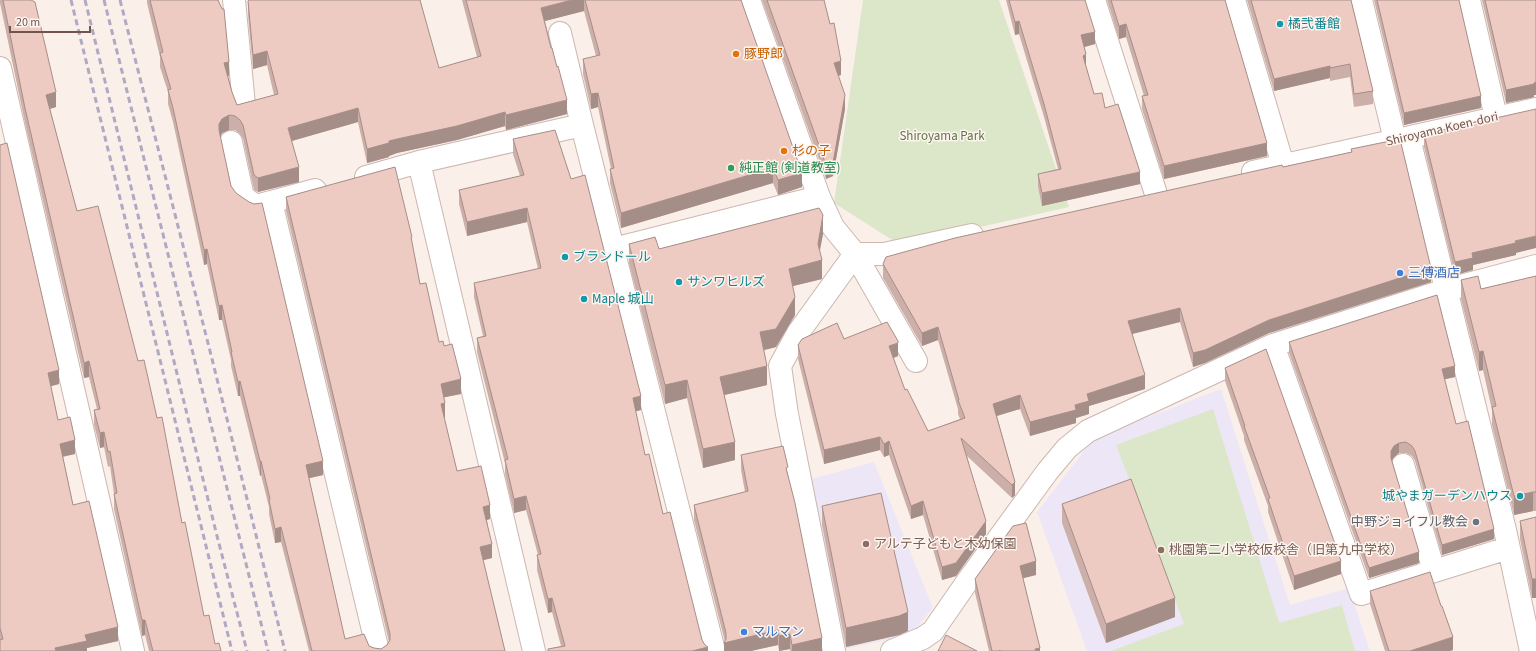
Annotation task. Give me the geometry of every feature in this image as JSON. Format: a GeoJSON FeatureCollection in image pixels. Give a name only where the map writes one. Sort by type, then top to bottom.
{"type":"FeatureCollection","features":[{"type":"Feature","properties":{"kind":"street"},"geometry":{"type":"LineString","coordinates":[[234,0],[244,105]]}},
{"type":"Feature","properties":{"kind":"street"},"geometry":{"type":"LineString","coordinates":[[749,0],[819,197],[832,227],[855,254],[916,360]]}},
{"type":"Feature","properties":{"kind":"street"},"geometry":{"type":"LineString","coordinates":[[1094,0],[1156,194]]}},
{"type":"Feature","properties":{"kind":"street"},"geometry":{"type":"LineString","coordinates":[[1234,0],[1283,165]]}},
{"type":"Feature","properties":{"kind":"street"},"geometry":{"type":"LineString","coordinates":[[1361,0],[1446,290],[1511,535],[1531,651]]}},
{"type":"Feature","properties":{"kind":"street"},"geometry":{"type":"LineString","coordinates":[[1469,0],[1496,117]]}},
{"type":"Feature","properties":{"kind":"street"},"geometry":{"type":"LineString","coordinates":[[560,33],[714,651]]}},
{"type":"Feature","properties":{"kind":"street"},"geometry":{"type":"LineString","coordinates":[[0,68],[133,651]]}},
{"type":"Feature","properties":{"kind":"street","name":"Shiroyama Koen-dori"},"geometry":{"type":"LineString","coordinates":[[1231,177],[1536,109]]}},
{"type":"Feature","properties":{"kind":"street"},"geometry":{"type":"LineString","coordinates":[[231,142],[243,197],[256,206],[419,162],[582,124]]}},
{"type":"Feature","properties":{"kind":"street"},"geometry":{"type":"LineString","coordinates":[[419,162],[534,651]]}},
{"type":"Feature","properties":{"kind":"street"},"geometry":{"type":"LineString","coordinates":[[1133,199],[1179,189]]}},
{"type":"Feature","properties":{"kind":"street"},"geometry":{"type":"LineString","coordinates":[[614,249],[819,197]]}},
{"type":"Feature","properties":{"kind":"street"},"geometry":{"type":"LineString","coordinates":[[272,202],[378,651]]}},
{"type":"Feature","properties":{"kind":"street"},"geometry":{"type":"LineString","coordinates":[[855,254],[884,254],[993,230]]}},
{"type":"Feature","properties":{"kind":"street"},"geometry":{"type":"LineString","coordinates":[[834,651],[787,414],[780,366],[798,333],[855,254]]}},
{"type":"Feature","properties":{"kind":"street"},"geometry":{"type":"LineString","coordinates":[[892,651],[922,638],[933,630],[1066,448],[1088,431],[1273,345],[1446,290],[1536,266]]}},
{"type":"Feature","properties":{"kind":"street"},"geometry":{"type":"LineString","coordinates":[[1273,345],[1361,594],[1434,571],[1511,535]]}},
{"type":"Feature","properties":{"kind":"street"},"geometry":{"type":"LineString","coordinates":[[1403,465],[1434,571]]}},
{"type":"Feature","properties":{"kind":"shaded area","name":"桃園第二小学校仮校舎（旧第九中学校）"},"geometry":{"type":"Polygon","coordinates":[[[1221,389],[1290,605],[1349,588],[1370,651],[1087,651],[1037,512],[1094,438],[1221,389]]]}},
{"type":"Feature","properties":{"kind":"shaded area","name":"アルテ子どもと木幼保園"},"geometry":{"type":"Polygon","coordinates":[[[874,462],[933,608],[910,635],[845,649],[811,479],[874,462]]]}},
{"type":"Feature","properties":{"kind":"green space","name":"Shiroyama Park"},"geometry":{"type":"Polygon","coordinates":[[[863,0],[999,0],[1069,207],[900,245],[834,203],[863,0]]]}},
{"type":"Feature","properties":{"kind":"green space"},"geometry":{"type":"Polygon","coordinates":[[[1213,409],[1279,623],[1342,605],[1355,651],[1111,651],[1184,624],[1116,445],[1213,409]]]}},
{"type":"Feature","properties":{"kind":"building"},"geometry":{"type":"Polygon","coordinates":[[[3,0],[31,0],[35,2],[56,92],[46,95],[77,211],[98,206],[138,361],[144,360],[157,418],[162,417],[182,523],[185,522],[204,616],[209,615],[215,644],[219,643],[221,651],[153,651],[145,620],[142,620],[114,494],[117,493],[110,451],[108,452],[104,432],[100,433],[94,410],[100,409],[89,361],[84,363],[25,108],[3,0]]]}},
{"type":"Feature","properties":{"kind":"building"},"geometry":{"type":"Polygon","coordinates":[[[150,0],[218,0],[222,9],[224,9],[229,62],[224,63],[237,105],[278,94],[267,51],[253,55],[248,1],[250,0],[420,0],[439,68],[481,56],[466,0],[572,0],[541,8],[551,48],[557,67],[558,66],[567,100],[506,115],[505,112],[457,126],[389,141],[389,143],[367,149],[358,108],[288,128],[299,167],[258,178],[254,175],[243,125],[240,120],[235,116],[229,115],[222,119],[219,124],[231,186],[236,193],[249,202],[254,204],[262,203],[323,461],[306,465],[345,639],[364,634],[369,646],[381,649],[387,645],[390,640],[390,634],[286,197],[395,167],[412,237],[420,284],[426,283],[439,342],[443,341],[444,346],[452,344],[461,379],[441,384],[445,403],[441,404],[457,471],[481,466],[490,505],[483,507],[492,544],[480,547],[505,651],[312,651],[281,527],[275,529],[261,461],[240,381],[238,382],[222,305],[219,306],[207,249],[204,250],[168,90],[171,89],[160,53],[163,52],[150,0]]]}},
{"type":"Feature","properties":{"kind":"building"},"geometry":{"type":"Polygon","coordinates":[[[585,0],[741,0],[802,173],[778,180],[773,168],[621,213],[610,169],[614,168],[598,93],[591,94],[583,59],[600,55],[585,0]]]}},
{"type":"Feature","properties":{"kind":"building"},"geometry":{"type":"Polygon","coordinates":[[[767,0],[824,0],[830,24],[834,23],[841,61],[834,63],[845,95],[833,163],[826,165],[767,0]]]}},
{"type":"Feature","properties":{"kind":"building"},"geometry":{"type":"Polygon","coordinates":[[[1009,0],[1085,0],[1095,32],[1081,35],[1086,54],[1083,56],[1094,94],[1102,93],[1105,108],[1118,104],[1140,172],[1042,193],[1038,174],[1061,169],[1044,104],[1019,21],[1015,22],[1009,0]]]}},
{"type":"Feature","properties":{"kind":"building"},"geometry":{"type":"Polygon","coordinates":[[[1111,0],[1225,0],[1267,143],[1164,166],[1142,96],[1148,95],[1126,24],[1119,26],[1111,0]]]}},
{"type":"Feature","properties":{"kind":"building"},"geometry":{"type":"Polygon","coordinates":[[[1251,0],[1351,0],[1373,91],[1354,94],[1350,64],[1330,68],[1330,66],[1274,79],[1251,0]]]}},
{"type":"Feature","properties":{"kind":"building"},"geometry":{"type":"Polygon","coordinates":[[[1377,0],[1459,0],[1481,96],[1404,113],[1377,0]]]}},
{"type":"Feature","properties":{"kind":"building"},"geometry":{"type":"Polygon","coordinates":[[[1485,0],[1536,0],[1536,82],[1534,84],[1506,90],[1485,0]]]}},
{"type":"Feature","properties":{"kind":"building"},"geometry":{"type":"Polygon","coordinates":[[[1536,109],[1536,236],[1515,241],[1516,243],[1472,253],[1473,258],[1455,262],[1424,134],[1536,109]]]}},
{"type":"Feature","properties":{"kind":"building"},"geometry":{"type":"Polygon","coordinates":[[[555,130],[571,179],[585,175],[641,396],[633,398],[645,455],[649,454],[663,514],[670,512],[702,640],[708,647],[692,651],[548,651],[548,649],[565,646],[552,598],[548,599],[537,555],[541,554],[526,496],[514,499],[505,460],[508,459],[477,338],[486,336],[474,283],[541,268],[527,208],[467,222],[459,190],[524,175],[513,139],[555,130]]]}},
{"type":"Feature","properties":{"kind":"building"},"geometry":{"type":"Polygon","coordinates":[[[1400,139],[1431,268],[1269,320],[1205,350],[1193,353],[1180,308],[1128,321],[1145,375],[1087,394],[1089,401],[1075,405],[1076,410],[1030,422],[1020,395],[993,404],[1015,482],[1012,485],[961,438],[986,521],[956,563],[942,567],[923,501],[911,506],[889,441],[884,444],[880,437],[824,450],[798,345],[802,339],[837,323],[844,339],[887,322],[898,341],[898,343],[889,346],[905,390],[907,389],[928,431],[965,418],[958,400],[938,327],[922,333],[883,264],[886,257],[955,238],[1282,165],[1283,167],[1352,152],[1351,149],[1400,139]]]}},
{"type":"Feature","properties":{"kind":"building"},"geometry":{"type":"Polygon","coordinates":[[[7,143],[59,370],[48,373],[58,420],[70,417],[75,440],[60,444],[73,505],[89,501],[118,627],[85,635],[87,641],[55,648],[56,651],[0,651],[0,640],[3,639],[0,628],[0,145],[7,143]]]}},
{"type":"Feature","properties":{"kind":"building"},"geometry":{"type":"Polygon","coordinates":[[[819,208],[823,215],[818,244],[822,260],[789,269],[795,297],[776,329],[760,332],[767,366],[720,377],[735,442],[703,449],[687,380],[665,385],[629,244],[655,237],[659,249],[819,208]]]}},
{"type":"Feature","properties":{"kind":"building"},"geometry":{"type":"Polygon","coordinates":[[[1478,276],[1481,289],[1536,276],[1536,492],[1514,496],[1492,407],[1496,406],[1483,351],[1479,352],[1461,280],[1478,276]]]}},
{"type":"Feature","properties":{"kind":"building"},"geometry":{"type":"Polygon","coordinates":[[[1437,295],[1455,366],[1442,369],[1456,424],[1468,421],[1494,529],[1442,545],[1415,451],[1412,446],[1406,442],[1399,443],[1394,446],[1391,451],[1391,458],[1419,552],[1369,568],[1289,342],[1437,295]]]}},
{"type":"Feature","properties":{"kind":"building"},"geometry":{"type":"Polygon","coordinates":[[[1266,349],[1341,561],[1294,576],[1268,499],[1270,498],[1225,368],[1266,349]]]}},
{"type":"Feature","properties":{"kind":"building"},"geometry":{"type":"Polygon","coordinates":[[[783,446],[788,467],[786,468],[795,503],[822,638],[792,645],[790,634],[779,636],[778,630],[724,643],[726,633],[694,505],[748,491],[741,455],[783,446]]]}},
{"type":"Feature","properties":{"kind":"building"},"geometry":{"type":"Polygon","coordinates":[[[1131,479],[1175,598],[1106,624],[1062,504],[1131,479]]]}},
{"type":"Feature","properties":{"kind":"building"},"geometry":{"type":"Polygon","coordinates":[[[881,493],[908,612],[899,616],[846,628],[822,506],[881,493]]]}},
{"type":"Feature","properties":{"kind":"building"},"geometry":{"type":"Polygon","coordinates":[[[1536,517],[1536,579],[1532,579],[1520,521],[1536,517]]]}},
{"type":"Feature","properties":{"kind":"building"},"geometry":{"type":"Polygon","coordinates":[[[1026,523],[1036,561],[1020,566],[1040,648],[1035,649],[1036,651],[992,651],[975,579],[1013,526],[1026,523]]]}},
{"type":"Feature","properties":{"kind":"building"},"geometry":{"type":"Polygon","coordinates":[[[1430,572],[1453,637],[1410,651],[1389,651],[1370,591],[1430,572]]]}},
{"type":"Feature","properties":{"kind":"building"},"geometry":{"type":"Polygon","coordinates":[[[946,635],[977,651],[938,651],[946,635]]]}},
{"type":"Feature","properties":{"kind":"railway"},"geometry":{"type":"LineString","coordinates":[[71,0],[232,651]]}},
{"type":"Feature","properties":{"kind":"railway"},"geometry":{"type":"LineString","coordinates":[[85,0],[217,536],[247,651]]}},
{"type":"Feature","properties":{"kind":"railway"},"geometry":{"type":"LineString","coordinates":[[104,0],[268,651]]}},
{"type":"Feature","properties":{"kind":"railway"},"geometry":{"type":"LineString","coordinates":[[120,0],[285,651]]}},
{"type":"Feature","properties":{"kind":"place","name":"橘弐番館"},"geometry":{"type":"Point","coordinates":[1280,24]}},
{"type":"Feature","properties":{"kind":"place","name":"豚野郎"},"geometry":{"type":"Point","coordinates":[736,54]}},
{"type":"Feature","properties":{"kind":"place","name":"杉の子"},"geometry":{"type":"Point","coordinates":[784,151]}},
{"type":"Feature","properties":{"kind":"place","name":"純正館 (剣道教室)"},"geometry":{"type":"Point","coordinates":[731,168]}},
{"type":"Feature","properties":{"kind":"place","name":"ブランドール"},"geometry":{"type":"Point","coordinates":[565,257]}},
{"type":"Feature","properties":{"kind":"place","name":"三傅酒店"},"geometry":{"type":"Point","coordinates":[1400,273]}},
{"type":"Feature","properties":{"kind":"place","name":"サンワヒルズ"},"geometry":{"type":"Point","coordinates":[679,282]}},
{"type":"Feature","properties":{"kind":"place","name":"Maple 城山"},"geometry":{"type":"Point","coordinates":[584,299]}},
{"type":"Feature","properties":{"kind":"place","name":"城やまガーデンハウス"},"geometry":{"type":"Point","coordinates":[1520,496]}},
{"type":"Feature","properties":{"kind":"place","name":"中野ジョイフル教会"},"geometry":{"type":"Point","coordinates":[1476,522]}},
{"type":"Feature","properties":{"kind":"place","name":"アルテ子どもと木幼保園"},"geometry":{"type":"Point","coordinates":[866,544]}},
{"type":"Feature","properties":{"kind":"place","name":"桃園第二小学校仮校舎（旧第九中学校）"},"geometry":{"type":"Point","coordinates":[1161,550]}},
{"type":"Feature","properties":{"kind":"place","name":"マルマン"},"geometry":{"type":"Point","coordinates":[744,632]}}]}
